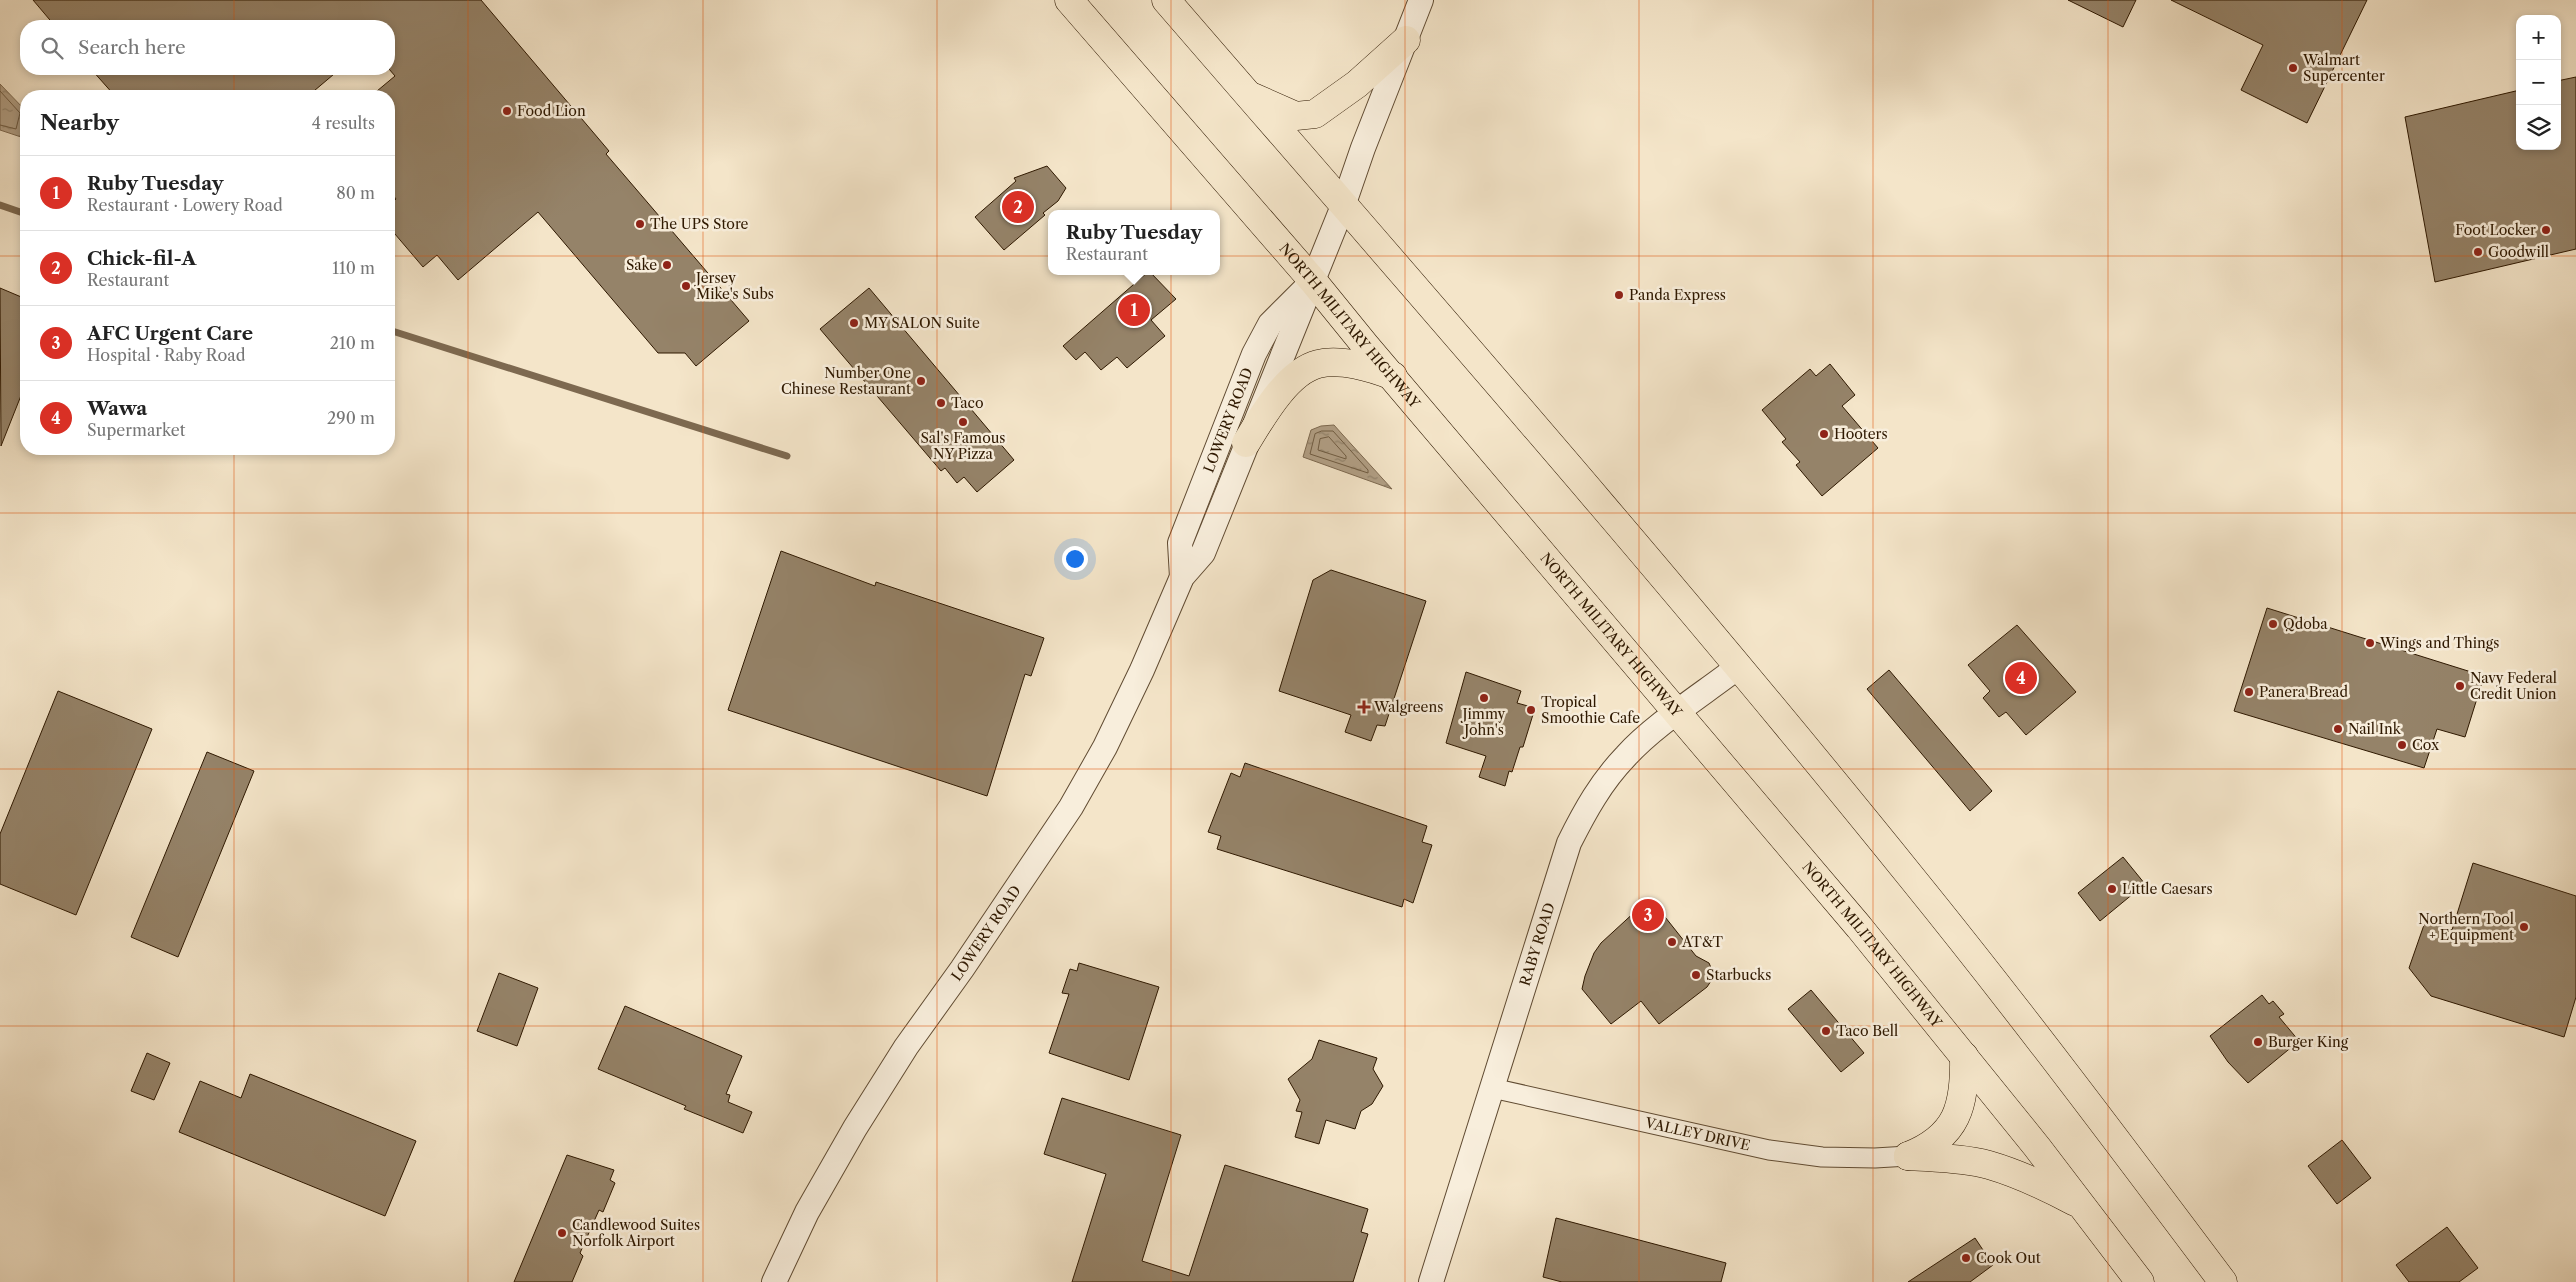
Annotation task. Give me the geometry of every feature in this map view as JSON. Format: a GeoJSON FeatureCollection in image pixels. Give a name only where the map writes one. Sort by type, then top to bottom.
{"type":"FeatureCollection","features":[{"type":"Feature","properties":{"kind":"main road","name":"NORTH MILITARY HIGHWAY"},"geometry":{"type":"LineString","coordinates":[[1069,0],[1313,281],[1365,345],[1394,376],[1859,927],[2082,1205],[2140,1282]]}},
{"type":"Feature","properties":{"kind":"main road"},"geometry":{"type":"LineString","coordinates":[[1166,0],[1412,284],[1738,667],[1919,886],[2055,1060],[2222,1282]]}},
{"type":"Feature","properties":{"kind":"main road"},"geometry":{"type":"LineString","coordinates":[[1248,95],[1296,116],[1315,114],[1357,84],[1406,40]]}},
{"type":"Feature","properties":{"kind":"main road"},"geometry":{"type":"LineString","coordinates":[[1246,443],[1270,404],[1302,372],[1318,364],[1366,366],[1394,376]]}},
{"type":"Feature","properties":{"kind":"main road"},"geometry":{"type":"LineString","coordinates":[[1908,1156],[1926,1148],[1942,1136],[1954,1120],[1961,1106],[1965,1080],[1964,1056]]}},
{"type":"Feature","properties":{"kind":"main road"},"geometry":{"type":"LineString","coordinates":[[1908,1156],[1958,1159],[1988,1165],[2028,1178],[2082,1205]]}},
{"type":"Feature","properties":{"kind":"street","name":"LOWERY ROAD"},"geometry":{"type":"LineString","coordinates":[[774,1282],[807,1212],[855,1128],[906,1047],[962,969],[1071,807],[1105,747],[1142,670],[1182,577],[1203,553],[1246,443],[1344,206],[1363,148],[1421,0]]}},
{"type":"Feature","properties":{"kind":"street","name":"LOWERY ROAD"},"geometry":{"type":"LineString","coordinates":[[1182,577],[1180,542],[1254,354],[1270,324],[1313,281]]}},
{"type":"Feature","properties":{"kind":"street","name":"RABY ROAD"},"geometry":{"type":"LineString","coordinates":[[1431,1282],[1570,843],[1581,819],[1589,804],[1626,755],[1738,667]]}},
{"type":"Feature","properties":{"kind":"street","name":"VALLEY DRIVE"},"geometry":{"type":"LineString","coordinates":[[1492,1088],[1769,1150],[1822,1157],[1875,1158],[1908,1156]]}},
{"type":"Feature","properties":{"kind":"water"},"geometry":{"type":"Polygon","coordinates":[[[0,84],[20,105],[20,137],[0,130],[0,84]]]}},
{"type":"Feature","properties":{"kind":"water"},"geometry":{"type":"Polygon","coordinates":[[[1334,425],[1392,489],[1303,457],[1311,430],[1321,426],[1334,425]]]}},
{"type":"Feature","properties":{"kind":"building"},"geometry":{"type":"Polygon","coordinates":[[[33,0],[481,0],[609,151],[606,154],[749,321],[696,366],[685,353],[658,353],[538,212],[458,280],[437,255],[423,267],[395,234],[395,90],[378,90],[395,76],[395,20],[50,20],[33,0]]]}},
{"type":"Feature","properties":{"kind":"building"},"geometry":{"type":"Polygon","coordinates":[[[2068,0],[2136,0],[2123,27],[2068,0]]]}},
{"type":"Feature","properties":{"kind":"building","name":"Walmart Supercenter"},"geometry":{"type":"Polygon","coordinates":[[[2171,0],[2367,0],[2307,123],[2241,90],[2263,45],[2171,0]]]}},
{"type":"Feature","properties":{"kind":"building"},"geometry":{"type":"Polygon","coordinates":[[[96,75],[333,75],[315,90],[110,90],[96,75]]]}},
{"type":"Feature","properties":{"kind":"building"},"geometry":{"type":"Polygon","coordinates":[[[2576,77],[2576,249],[2435,282],[2405,117],[2516,91],[2516,150],[2561,150],[2561,80],[2576,77]]]}},
{"type":"Feature","properties":{"kind":"building"},"geometry":{"type":"Polygon","coordinates":[[[1047,166],[1066,188],[1058,201],[1043,213],[1045,215],[1004,250],[975,217],[1016,181],[1014,178],[1047,166]]]}},
{"type":"Feature","properties":{"kind":"building"},"geometry":{"type":"Polygon","coordinates":[[[1144,275],[1153,275],[1176,299],[1151,320],[1165,336],[1127,368],[1117,357],[1101,370],[1085,352],[1076,360],[1063,346],[1144,275]]]}},
{"type":"Feature","properties":{"kind":"building"},"geometry":{"type":"Polygon","coordinates":[[[0,288],[20,296],[20,398],[1,446],[0,288]]]}},
{"type":"Feature","properties":{"kind":"building"},"geometry":{"type":"Polygon","coordinates":[[[869,288],[1014,460],[977,492],[964,477],[957,483],[945,468],[941,471],[820,329],[869,288]]]}},
{"type":"Feature","properties":{"kind":"building","name":"Hooters"},"geometry":{"type":"Polygon","coordinates":[[[1830,364],[1855,395],[1842,406],[1878,448],[1822,496],[1796,465],[1800,462],[1782,442],[1786,439],[1762,410],[1810,369],[1816,376],[1830,364]]]}},
{"type":"Feature","properties":{"kind":"building"},"geometry":{"type":"Polygon","coordinates":[[[781,551],[875,586],[876,582],[1044,638],[1031,676],[1025,674],[987,796],[728,710],[781,551]]]}},
{"type":"Feature","properties":{"kind":"building","name":"Walgreens"},"geometry":{"type":"Polygon","coordinates":[[[1331,570],[1426,601],[1385,726],[1377,725],[1371,741],[1345,732],[1351,715],[1279,691],[1313,580],[1331,570]]]}},
{"type":"Feature","properties":{"kind":"building"},"geometry":{"type":"Polygon","coordinates":[[[2267,608],[2484,676],[2465,737],[2437,729],[2424,768],[2234,711],[2267,608]]]}},
{"type":"Feature","properties":{"kind":"building"},"geometry":{"type":"Polygon","coordinates":[[[2017,625],[2076,692],[2026,735],[2006,712],[1999,717],[1983,698],[1990,691],[1968,665],[2017,625]]]}},
{"type":"Feature","properties":{"kind":"building"},"geometry":{"type":"Polygon","coordinates":[[[1889,670],[1992,791],[1970,811],[1867,689],[1889,670]]]}},
{"type":"Feature","properties":{"kind":"building"},"geometry":{"type":"Polygon","coordinates":[[[1466,672],[1521,691],[1517,703],[1535,708],[1523,747],[1520,747],[1512,772],[1509,771],[1505,786],[1479,777],[1486,756],[1446,743],[1466,672]]]}},
{"type":"Feature","properties":{"kind":"building"},"geometry":{"type":"Polygon","coordinates":[[[58,691],[152,729],[76,915],[0,884],[0,834],[58,691]]]}},
{"type":"Feature","properties":{"kind":"building"},"geometry":{"type":"Polygon","coordinates":[[[207,752],[254,771],[178,957],[131,937],[207,752]]]}},
{"type":"Feature","properties":{"kind":"building"},"geometry":{"type":"Polygon","coordinates":[[[1245,763],[1427,826],[1422,842],[1432,845],[1413,903],[1404,899],[1402,907],[1217,849],[1221,836],[1208,832],[1231,773],[1240,777],[1245,763]]]}},
{"type":"Feature","properties":{"kind":"building","name":"Little Caesars"},"geometry":{"type":"Polygon","coordinates":[[[2123,857],[2145,884],[2100,921],[2078,893],[2123,857]]]}},
{"type":"Feature","properties":{"kind":"building"},"geometry":{"type":"Polygon","coordinates":[[[2473,863],[2576,896],[2576,997],[2564,1037],[2431,996],[2409,968],[2425,922],[2452,930],[2473,863]]]}},
{"type":"Feature","properties":{"kind":"building"},"geometry":{"type":"Polygon","coordinates":[[[1650,898],[1696,956],[1709,963],[1712,970],[1711,981],[1707,987],[1659,1024],[1641,1001],[1611,1024],[1582,989],[1585,976],[1594,953],[1601,943],[1650,898]]]}},
{"type":"Feature","properties":{"kind":"building"},"geometry":{"type":"Polygon","coordinates":[[[1079,963],[1159,987],[1129,1080],[1049,1053],[1069,994],[1062,993],[1070,969],[1077,971],[1079,963]]]}},
{"type":"Feature","properties":{"kind":"building"},"geometry":{"type":"Polygon","coordinates":[[[499,973],[538,988],[517,1046],[477,1031],[499,973]]]}},
{"type":"Feature","properties":{"kind":"building","name":"Taco Bell"},"geometry":{"type":"Polygon","coordinates":[[[1811,990],[1864,1053],[1841,1072],[1788,1009],[1811,990]]]}},
{"type":"Feature","properties":{"kind":"building"},"geometry":{"type":"Polygon","coordinates":[[[2262,995],[2269,1004],[2273,1001],[2284,1014],[2279,1017],[2299,1041],[2248,1083],[2228,1062],[2210,1036],[2262,995]]]}},
{"type":"Feature","properties":{"kind":"building"},"geometry":{"type":"Polygon","coordinates":[[[625,1006],[742,1056],[726,1094],[730,1095],[728,1102],[752,1112],[743,1133],[684,1109],[686,1106],[598,1069],[625,1006]]]}},
{"type":"Feature","properties":{"kind":"building"},"geometry":{"type":"Polygon","coordinates":[[[1319,1040],[1377,1058],[1373,1069],[1383,1086],[1372,1104],[1361,1111],[1355,1129],[1326,1120],[1319,1144],[1295,1137],[1302,1112],[1296,1111],[1300,1100],[1288,1079],[1312,1059],[1319,1040]]]}},
{"type":"Feature","properties":{"kind":"building"},"geometry":{"type":"Polygon","coordinates":[[[147,1053],[170,1063],[154,1100],[131,1091],[147,1053]]]}},
{"type":"Feature","properties":{"kind":"building"},"geometry":{"type":"Polygon","coordinates":[[[250,1074],[416,1141],[385,1216],[179,1132],[200,1081],[241,1098],[250,1074]]]}},
{"type":"Feature","properties":{"kind":"building"},"geometry":{"type":"Polygon","coordinates":[[[1062,1098],[1181,1135],[1142,1261],[1189,1276],[1225,1165],[1368,1209],[1361,1232],[1368,1234],[1353,1282],[1072,1282],[1106,1174],[1044,1154],[1062,1098]]]}},
{"type":"Feature","properties":{"kind":"building"},"geometry":{"type":"Polygon","coordinates":[[[2342,1140],[2371,1178],[2337,1204],[2308,1166],[2342,1140]]]}},
{"type":"Feature","properties":{"kind":"building","name":"Candlewood Suites Norfolk Airport"},"geometry":{"type":"Polygon","coordinates":[[[567,1155],[614,1170],[610,1180],[615,1183],[603,1212],[599,1210],[580,1253],[583,1256],[572,1282],[514,1282],[567,1155]]]}},
{"type":"Feature","properties":{"kind":"building"},"geometry":{"type":"Polygon","coordinates":[[[1556,1218],[1726,1263],[1721,1282],[1562,1282],[1543,1277],[1556,1218]]]}},
{"type":"Feature","properties":{"kind":"building"},"geometry":{"type":"Polygon","coordinates":[[[2447,1227],[2478,1268],[2459,1282],[2409,1282],[2396,1265],[2447,1227]]]}},
{"type":"Feature","properties":{"kind":"building","name":"Cook Out"},"geometry":{"type":"Polygon","coordinates":[[[1975,1238],[1993,1265],[1970,1282],[1908,1282],[1975,1238]]]}},
{"type":"Feature","properties":{"kind":"waterway"},"geometry":{"type":"LineString","coordinates":[[0,205],[20,212]]}},
{"type":"Feature","properties":{"kind":"waterway"},"geometry":{"type":"LineString","coordinates":[[395,332],[787,456]]}},
{"type":"Feature","properties":{"kind":"place","name":"Walmart Supercenter"},"geometry":{"type":"Point","coordinates":[2293,68]}},
{"type":"Feature","properties":{"kind":"place","name":"Food Lion"},"geometry":{"type":"Point","coordinates":[507,111]}},
{"type":"Feature","properties":{"kind":"place","name":"Chick-fil-A"},"geometry":{"type":"Point","coordinates":[1018,207]}},
{"type":"Feature","properties":{"kind":"place","name":"The UPS Store"},"geometry":{"type":"Point","coordinates":[640,224]}},
{"type":"Feature","properties":{"kind":"place","name":"Foot Locker"},"geometry":{"type":"Point","coordinates":[2546,230]}},
{"type":"Feature","properties":{"kind":"place","name":"Goodwill"},"geometry":{"type":"Point","coordinates":[2478,252]}},
{"type":"Feature","properties":{"kind":"place","name":"Sake"},"geometry":{"type":"Point","coordinates":[667,265]}},
{"type":"Feature","properties":{"kind":"place","name":"Jersey Mike's Subs"},"geometry":{"type":"Point","coordinates":[686,286]}},
{"type":"Feature","properties":{"kind":"place","name":"Panda Express"},"geometry":{"type":"Point","coordinates":[1619,295]}},
{"type":"Feature","properties":{"kind":"place","name":"Ruby Tuesday"},"geometry":{"type":"Point","coordinates":[1134,310]}},
{"type":"Feature","properties":{"kind":"place","name":"MY SALON Suite"},"geometry":{"type":"Point","coordinates":[854,323]}},
{"type":"Feature","properties":{"kind":"place","name":"Number One Chinese Restaurant"},"geometry":{"type":"Point","coordinates":[921,381]}},
{"type":"Feature","properties":{"kind":"place","name":"Taco"},"geometry":{"type":"Point","coordinates":[941,403]}},
{"type":"Feature","properties":{"kind":"place","name":"Sal's Famous NY Pizza"},"geometry":{"type":"Point","coordinates":[963,422]}},
{"type":"Feature","properties":{"kind":"place","name":"Hooters"},"geometry":{"type":"Point","coordinates":[1824,434]}},
{"type":"Feature","properties":{"kind":"place","name":"Qdoba"},"geometry":{"type":"Point","coordinates":[2273,624]}},
{"type":"Feature","properties":{"kind":"place","name":"Wings and Things"},"geometry":{"type":"Point","coordinates":[2370,643]}},
{"type":"Feature","properties":{"kind":"place","name":"Wawa"},"geometry":{"type":"Point","coordinates":[2021,678]}},
{"type":"Feature","properties":{"kind":"place","name":"Navy Federal Credit Union"},"geometry":{"type":"Point","coordinates":[2460,686]}},
{"type":"Feature","properties":{"kind":"place","name":"Panera Bread"},"geometry":{"type":"Point","coordinates":[2249,692]}},
{"type":"Feature","properties":{"kind":"place","name":"Jimmy John's"},"geometry":{"type":"Point","coordinates":[1484,698]}},
{"type":"Feature","properties":{"kind":"place","name":"Walgreens"},"geometry":{"type":"Point","coordinates":[1364,707]}},
{"type":"Feature","properties":{"kind":"place","name":"Tropical Smoothie Cafe"},"geometry":{"type":"Point","coordinates":[1531,710]}},
{"type":"Feature","properties":{"kind":"place","name":"Nail Ink"},"geometry":{"type":"Point","coordinates":[2338,729]}},
{"type":"Feature","properties":{"kind":"place","name":"Cox"},"geometry":{"type":"Point","coordinates":[2402,745]}},
{"type":"Feature","properties":{"kind":"place","name":"Little Caesars"},"geometry":{"type":"Point","coordinates":[2112,889]}},
{"type":"Feature","properties":{"kind":"place","name":"AFC Urgent Care"},"geometry":{"type":"Point","coordinates":[1648,915]}},
{"type":"Feature","properties":{"kind":"place","name":"Northern Tool + Equipment"},"geometry":{"type":"Point","coordinates":[2524,927]}},
{"type":"Feature","properties":{"kind":"place","name":"AT&T"},"geometry":{"type":"Point","coordinates":[1672,942]}},
{"type":"Feature","properties":{"kind":"place","name":"Starbucks"},"geometry":{"type":"Point","coordinates":[1696,975]}},
{"type":"Feature","properties":{"kind":"place","name":"Taco Bell"},"geometry":{"type":"Point","coordinates":[1826,1031]}},
{"type":"Feature","properties":{"kind":"place","name":"Burger King"},"geometry":{"type":"Point","coordinates":[2258,1042]}},
{"type":"Feature","properties":{"kind":"place","name":"Candlewood Suites Norfolk Airport"},"geometry":{"type":"Point","coordinates":[562,1233]}},
{"type":"Feature","properties":{"kind":"place","name":"Cook Out"},"geometry":{"type":"Point","coordinates":[1966,1258]}}]}
